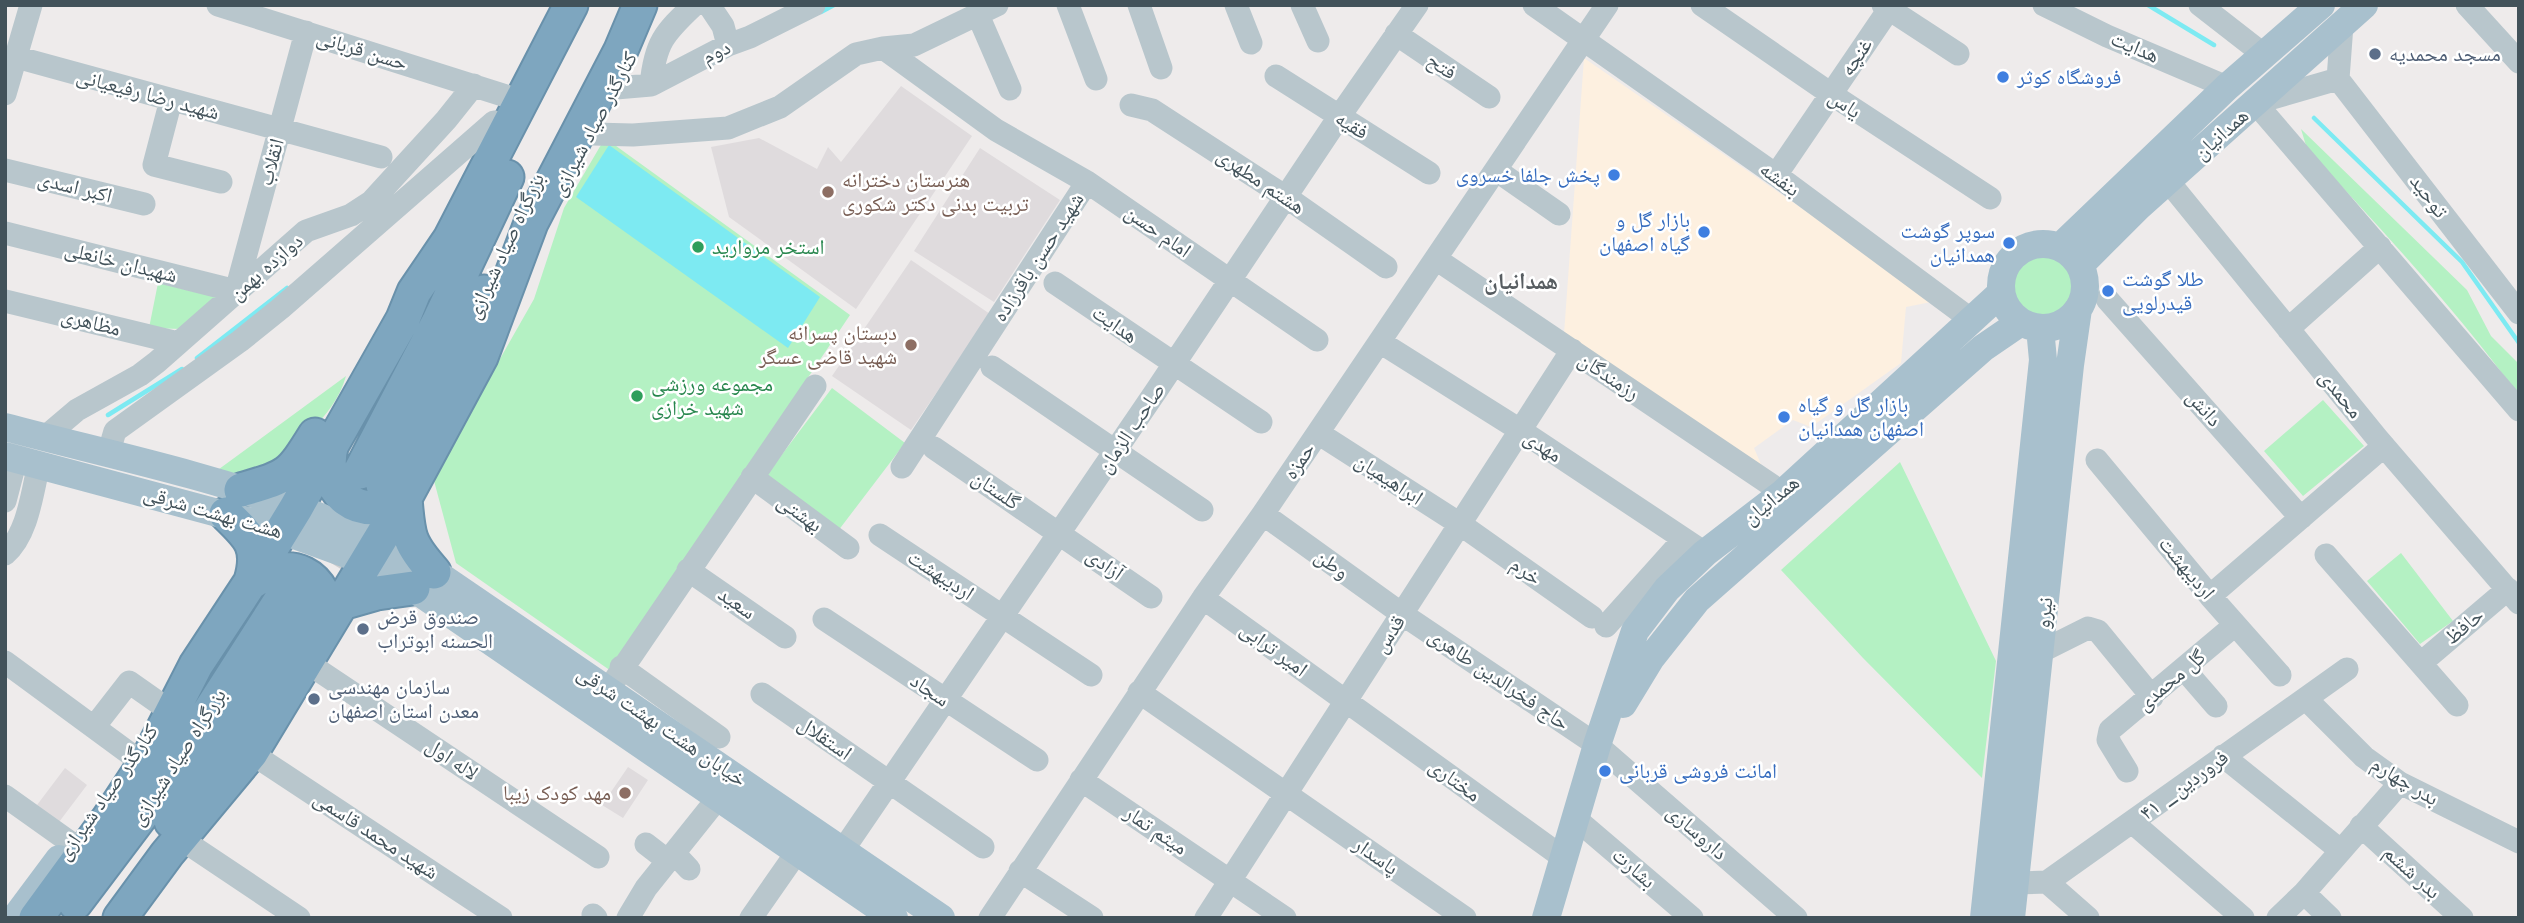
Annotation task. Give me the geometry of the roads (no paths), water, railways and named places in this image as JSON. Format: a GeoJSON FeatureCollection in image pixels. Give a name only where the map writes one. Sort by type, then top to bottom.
{"type":"FeatureCollection","features":[{"type":"Feature","properties":{"kind":"highway"},"geometry":{"type":"LineString","coordinates":[[36,918],[109,818],[149,757],[196,665],[250,583],[403,319],[414,292],[450,239],[570,5]]}},
{"type":"Feature","properties":{"kind":"highway","name":"بزرگراه صیاد شیرازی"},"geometry":{"type":"LineString","coordinates":[[383,485],[438,323],[591,5]]}},
{"type":"Feature","properties":{"kind":"highway","name":"بزرگراه صیاد شیرازی"},"geometry":{"type":"LineString","coordinates":[[383,485],[464,334],[562,121],[624,5]]}},
{"type":"Feature","properties":{"kind":"highway"},"geometry":{"type":"LineString","coordinates":[[120,918],[167,854],[251,752],[306,662],[316,606],[372,551],[383,485],[481,357],[531,223],[621,50],[640,5]]}},
{"type":"Feature","properties":{"kind":"highway"},"geometry":{"type":"LineString","coordinates":[[250,583],[256,564],[254,548],[241,528],[233,502],[290,472],[342,392],[368,380]]}},
{"type":"Feature","properties":{"kind":"highway"},"geometry":{"type":"LineString","coordinates":[[332,443],[328,458],[329,474],[335,488],[346,500],[360,507],[376,509],[391,506],[383,485]]}},
{"type":"Feature","properties":{"kind":"highway"},"geometry":{"type":"LineString","coordinates":[[316,606],[424,580],[410,538],[383,485]]}},
{"type":"Feature","properties":{"kind":"highway"},"geometry":{"type":"LineString","coordinates":[[250,583],[263,573],[279,569],[296,570],[311,578],[323,590],[329,606],[316,606]]}},
{"type":"Feature","properties":{"kind":"highway","name":"بزرگراه صیاد شیرازی"},"geometry":{"type":"LineString","coordinates":[[63,918],[152,801],[316,606]]}},
{"type":"Feature","properties":{"kind":"highway","name":"بزرگراه صیاد شیرازی"},"geometry":{"type":"LineString","coordinates":[[98,918],[176,814],[316,606]]}},
{"type":"Feature","properties":{"kind":"main road"},"geometry":{"type":"LineString","coordinates":[[414,292],[506,96],[553,5]]}},
{"type":"Feature","properties":{"kind":"main road","name":"کنارگذر صیاد شیرازی"},"geometry":{"type":"LineString","coordinates":[[481,357],[539,228],[593,134],[654,5]]}},
{"type":"Feature","properties":{"kind":"main road","name":"همدانیان"},"geometry":{"type":"LineString","coordinates":[[2070,256],[2227,87],[2321,5]]}},
{"type":"Feature","properties":{"kind":"main road","name":"همدانیان"},"geometry":{"type":"LineString","coordinates":[[2070,256],[2260,108],[2364,5]]}},
{"type":"Feature","properties":{"kind":"main road"},"geometry":{"type":"LineString","coordinates":[[2034,244],[2047,244],[2070,256],[2085,287],[2078,309],[2068,320],[2055,326],[2031,325],[2005,304],[2001,293],[2001,280],[2012,257],[2022,249],[2034,244]]}},
{"type":"Feature","properties":{"kind":"main road","name":"همدانیان"},"geometry":{"type":"LineString","coordinates":[[1551,915],[1597,745],[1635,631],[1695,546],[1783,493],[2001,293]]}},
{"type":"Feature","properties":{"kind":"main road","name":"نیرو"},"geometry":{"type":"LineString","coordinates":[[2011,918],[2078,309]]}},
{"type":"Feature","properties":{"kind":"main road","name":"همدانیان"},"geometry":{"type":"LineString","coordinates":[[1597,745],[1651,658],[1697,600],[1983,348],[2031,325]]}},
{"type":"Feature","properties":{"kind":"main road","name":"نیرو"},"geometry":{"type":"LineString","coordinates":[[1984,918],[2043,360],[2031,325]]}},
{"type":"Feature","properties":{"kind":"main road"},"geometry":{"type":"LineString","coordinates":[[2043,360],[2070,365]]}},
{"type":"Feature","properties":{"kind":"main road","name":"هشت بهشت شرقی"},"geometry":{"type":"LineString","coordinates":[[5,427],[26,454],[233,502]]}},
{"type":"Feature","properties":{"kind":"main road","name":"هشت بهشت شرقی"},"geometry":{"type":"LineString","coordinates":[[26,454],[108,455],[372,551],[424,580]]}},
{"type":"Feature","properties":{"kind":"main road","name":"خیابان هشت بهشت شرقی"},"geometry":{"type":"LineString","coordinates":[[424,580],[614,678],[843,850],[876,889],[894,918]]}},
{"type":"Feature","properties":{"kind":"main road","name":"خیابان هشت بهشت شرقی"},"geometry":{"type":"LineString","coordinates":[[424,580],[718,798],[797,852],[941,918]]}},
{"type":"Feature","properties":{"kind":"main road","name":"کنارگذر صیاد شیرازی"},"geometry":{"type":"LineString","coordinates":[[15,918],[71,844],[196,665]]}},
{"type":"Feature","properties":{"kind":"main road"},"geometry":{"type":"LineString","coordinates":[[130,918],[190,845],[251,752]]}},
{"type":"Feature","properties":{"kind":"street"},"geometry":{"type":"LineString","coordinates":[[5,94],[31,5]]}},
{"type":"Feature","properties":{"kind":"street","name":"حسن قربانی"},"geometry":{"type":"LineString","coordinates":[[218,5],[506,96]]}},
{"type":"Feature","properties":{"kind":"street"},"geometry":{"type":"LineString","coordinates":[[651,85],[658,44],[670,27],[694,5]]}},
{"type":"Feature","properties":{"kind":"street"},"geometry":{"type":"LineString","coordinates":[[709,5],[723,26],[728,45]]}},
{"type":"Feature","properties":{"kind":"street"},"geometry":{"type":"LineString","coordinates":[[1068,5],[1096,79]]}},
{"type":"Feature","properties":{"kind":"street"},"geometry":{"type":"LineString","coordinates":[[1139,5],[1161,68]]}},
{"type":"Feature","properties":{"kind":"street"},"geometry":{"type":"LineString","coordinates":[[1236,5],[1251,43]]}},
{"type":"Feature","properties":{"kind":"street"},"geometry":{"type":"LineString","coordinates":[[1303,5],[1318,41]]}},
{"type":"Feature","properties":{"kind":"street","name":"صاحب الزمان"},"geometry":{"type":"LineString","coordinates":[[843,850],[1416,5]]}},
{"type":"Feature","properties":{"kind":"street","name":"بنفشه"},"geometry":{"type":"LineString","coordinates":[[1534,5],[1776,175],[1973,321]]}},
{"type":"Feature","properties":{"kind":"street","name":"حمزه"},"geometry":{"type":"LineString","coordinates":[[990,918],[1139,692],[1263,514],[1607,5]]}},
{"type":"Feature","properties":{"kind":"street","name":"یاس"},"geometry":{"type":"LineString","coordinates":[[1702,5],[1830,94],[1990,198]]}},
{"type":"Feature","properties":{"kind":"street","name":"هدایت"},"geometry":{"type":"LineString","coordinates":[[2044,5],[2107,36],[2227,87]]}},
{"type":"Feature","properties":{"kind":"street"},"geometry":{"type":"LineString","coordinates":[[2200,5],[2263,54]]}},
{"type":"Feature","properties":{"kind":"street"},"geometry":{"type":"LineString","coordinates":[[2467,5],[2519,62]]}},
{"type":"Feature","properties":{"kind":"street","name":"دوم"},"geometry":{"type":"LineString","coordinates":[[616,88],[651,85],[804,7]]}},
{"type":"Feature","properties":{"kind":"street"},"geometry":{"type":"LineString","coordinates":[[1886,7],[1958,54]]}},
{"type":"Feature","properties":{"kind":"street","name":"غنچه"},"geometry":{"type":"LineString","coordinates":[[1776,175],[1886,7]]}},
{"type":"Feature","properties":{"kind":"street"},"geometry":{"type":"LineString","coordinates":[[593,134],[634,135],[728,128],[780,107],[856,54],[914,45],[987,10],[1010,89]]}},
{"type":"Feature","properties":{"kind":"street"},"geometry":{"type":"LineString","coordinates":[[2342,25],[2338,79],[2260,108],[2519,411]]}},
{"type":"Feature","properties":{"kind":"street","name":"انقلاب"},"geometry":{"type":"LineString","coordinates":[[236,291],[306,32]]}},
{"type":"Feature","properties":{"kind":"street","name":"فتح"},"geometry":{"type":"LineString","coordinates":[[1396,34],[1489,97]]}},
{"type":"Feature","properties":{"kind":"street","name":"شهید حسن باقرزاده"},"geometry":{"type":"LineString","coordinates":[[883,48],[996,130],[1087,182],[902,467]]}},
{"type":"Feature","properties":{"kind":"street","name":"شهید رضا رفیعیانی"},"geometry":{"type":"LineString","coordinates":[[16,57],[381,157]]}},
{"type":"Feature","properties":{"kind":"street","name":"فقیه"},"geometry":{"type":"LineString","coordinates":[[1276,76],[1429,173]]}},
{"type":"Feature","properties":{"kind":"street","name":"توحید"},"geometry":{"type":"LineString","coordinates":[[2338,79],[2519,313]]}},
{"type":"Feature","properties":{"kind":"street","name":"دوازده بهمن"},"geometry":{"type":"LineString","coordinates":[[26,454],[77,410],[140,376],[169,353],[306,231],[351,215],[371,202],[446,120],[474,85]]}},
{"type":"Feature","properties":{"kind":"street"},"geometry":{"type":"LineString","coordinates":[[171,100],[154,165],[221,182]]}},
{"type":"Feature","properties":{"kind":"street","name":"هشتم مطهری"},"geometry":{"type":"LineString","coordinates":[[1131,105],[1152,110],[1286,197],[1386,267]]}},
{"type":"Feature","properties":{"kind":"street","name":"دوازده بهمن"},"geometry":{"type":"LineString","coordinates":[[108,455],[115,431],[240,341],[281,308],[494,122]]}},
{"type":"Feature","properties":{"kind":"street","name":"اکبر اسدی"},"geometry":{"type":"LineString","coordinates":[[5,170],[145,204]]}},
{"type":"Feature","properties":{"kind":"street"},"geometry":{"type":"LineString","coordinates":[[1496,170],[1559,214]]}},
{"type":"Feature","properties":{"kind":"street","name":"محمدی"},"geometry":{"type":"LineString","coordinates":[[2168,181],[2384,446],[2513,596]]}},
{"type":"Feature","properties":{"kind":"street","name":"امام حسن"},"geometry":{"type":"LineString","coordinates":[[1087,182],[1317,340]]}},
{"type":"Feature","properties":{"kind":"street","name":"شهیدان خانعلی"},"geometry":{"type":"LineString","coordinates":[[5,233],[236,291]]}},
{"type":"Feature","properties":{"kind":"street"},"geometry":{"type":"LineString","coordinates":[[2288,329],[2380,247]]}},
{"type":"Feature","properties":{"kind":"street","name":"رزمندگان"},"geometry":{"type":"LineString","coordinates":[[1436,259],[1783,493]]}},
{"type":"Feature","properties":{"kind":"street","name":"هدایت"},"geometry":{"type":"LineString","coordinates":[[1055,284],[1174,365]]}},
{"type":"Feature","properties":{"kind":"street","name":"دانش"},"geometry":{"type":"LineString","coordinates":[[2106,299],[2301,518]]}},
{"type":"Feature","properties":{"kind":"street","name":"مظاهری"},"geometry":{"type":"LineString","coordinates":[[5,301],[178,343]]}},
{"type":"Feature","properties":{"kind":"street","name":"مهدی"},"geometry":{"type":"LineString","coordinates":[[1380,342],[1520,430],[1695,546]]}},
{"type":"Feature","properties":{"kind":"street","name":"قدس"},"geometry":{"type":"LineString","coordinates":[[1206,918],[1572,350]]}},
{"type":"Feature","properties":{"kind":"street"},"geometry":{"type":"LineString","coordinates":[[1174,365],[1261,422]]}},
{"type":"Feature","properties":{"kind":"street"},"geometry":{"type":"LineString","coordinates":[[992,367],[1202,510]]}},
{"type":"Feature","properties":{"kind":"street"},"geometry":{"type":"LineString","coordinates":[[719,737],[614,678],[815,386]]}},
{"type":"Feature","properties":{"kind":"street","name":"ابراهیمیان"},"geometry":{"type":"LineString","coordinates":[[1318,433],[1460,524]]}},
{"type":"Feature","properties":{"kind":"street"},"geometry":{"type":"LineString","coordinates":[[2210,596],[2384,446]]}},
{"type":"Feature","properties":{"kind":"street","name":"گلستان"},"geometry":{"type":"LineString","coordinates":[[934,448],[1059,532]]}},
{"type":"Feature","properties":{"kind":"street"},"geometry":{"type":"LineString","coordinates":[[5,501],[26,454]]}},
{"type":"Feature","properties":{"kind":"street"},"geometry":{"type":"LineString","coordinates":[[5,554],[16,544],[25,520],[26,454]]}},
{"type":"Feature","properties":{"kind":"street","name":"اردیبهشت"},"geometry":{"type":"LineString","coordinates":[[2097,460],[2210,596],[2280,675]]}},
{"type":"Feature","properties":{"kind":"street","name":"بهشتی"},"geometry":{"type":"LineString","coordinates":[[752,477],[848,548]]}},
{"type":"Feature","properties":{"kind":"street","name":"وطن"},"geometry":{"type":"LineString","coordinates":[[1263,514],[1402,614]]}},
{"type":"Feature","properties":{"kind":"street","name":"خرم"},"geometry":{"type":"LineString","coordinates":[[1460,524],[1599,622],[1695,546]]}},
{"type":"Feature","properties":{"kind":"street","name":"آزادی"},"geometry":{"type":"LineString","coordinates":[[1059,532],[1151,597]]}},
{"type":"Feature","properties":{"kind":"street","name":"اردیبهشت"},"geometry":{"type":"LineString","coordinates":[[880,535],[1091,675]]}},
{"type":"Feature","properties":{"kind":"street"},"geometry":{"type":"LineString","coordinates":[[2326,555],[2457,705]]}},
{"type":"Feature","properties":{"kind":"street","name":"سعید"},"geometry":{"type":"LineString","coordinates":[[688,570],[785,637]]}},
{"type":"Feature","properties":{"kind":"street","name":"حافظ"},"geometry":{"type":"LineString","coordinates":[[2421,663],[2513,596]]}},
{"type":"Feature","properties":{"kind":"street","name":"امیر ترابی"},"geometry":{"type":"LineString","coordinates":[[1203,598],[1346,701]]}},
{"type":"Feature","properties":{"kind":"street","name":"حاج فخرالدین طاهری"},"geometry":{"type":"LineString","coordinates":[[1402,614],[1597,745]]}},
{"type":"Feature","properties":{"kind":"street","name":"سجاد"},"geometry":{"type":"LineString","coordinates":[[824,619],[1037,760]]}},
{"type":"Feature","properties":{"kind":"street","name":"گل محمدی"},"geometry":{"type":"LineString","coordinates":[[2127,771],[2107,736],[2110,730],[2235,625]]}},
{"type":"Feature","properties":{"kind":"street"},"geometry":{"type":"LineString","coordinates":[[2040,652],[2088,628],[2098,631],[2152,697]]}},
{"type":"Feature","properties":{"kind":"street"},"geometry":{"type":"LineString","coordinates":[[5,662],[133,756]]}},
{"type":"Feature","properties":{"kind":"street","name":"لاله اول"},"geometry":{"type":"LineString","coordinates":[[306,662],[598,857]]}},
{"type":"Feature","properties":{"kind":"street"},"geometry":{"type":"LineString","coordinates":[[2184,669],[2216,706]]}},
{"type":"Feature","properties":{"kind":"street","name":"۴۱ _فروردین"},"geometry":{"type":"LineString","coordinates":[[2047,882],[2347,669]]}},
{"type":"Feature","properties":{"kind":"street"},"geometry":{"type":"LineString","coordinates":[[94,727],[129,682],[166,708]]}},
{"type":"Feature","properties":{"kind":"street","name":"پاسدار"},"geometry":{"type":"LineString","coordinates":[[1139,692],[1465,918]]}},
{"type":"Feature","properties":{"kind":"street","name":"استقلال"},"geometry":{"type":"LineString","coordinates":[[762,694],[983,847]]}},
{"type":"Feature","properties":{"kind":"street","name":"بدر چهارم"},"geometry":{"type":"LineString","coordinates":[[2306,699],[2364,757],[2400,783],[2519,842]]}},
{"type":"Feature","properties":{"kind":"street","name":"مختاری"},"geometry":{"type":"LineString","coordinates":[[1346,701],[1565,859]]}},
{"type":"Feature","properties":{"kind":"street","name":"داروسازی"},"geometry":{"type":"LineString","coordinates":[[1597,745],[1786,915]]}},
{"type":"Feature","properties":{"kind":"street","name":"شهید محمد قاسمی"},"geometry":{"type":"LineString","coordinates":[[251,752],[501,918]]}},
{"type":"Feature","properties":{"kind":"street"},"geometry":{"type":"LineString","coordinates":[[2223,756],[2340,850]]}},
{"type":"Feature","properties":{"kind":"street","name":"میثم تمار"},"geometry":{"type":"LineString","coordinates":[[1081,780],[1285,918]]}},
{"type":"Feature","properties":{"kind":"street"},"geometry":{"type":"LineString","coordinates":[[2278,918],[2304,894],[2400,783]]}},
{"type":"Feature","properties":{"kind":"street"},"geometry":{"type":"LineString","coordinates":[[5,796],[71,844]]}},
{"type":"Feature","properties":{"kind":"street"},"geometry":{"type":"LineString","coordinates":[[628,918],[646,888],[677,861],[718,798]]}},
{"type":"Feature","properties":{"kind":"street","name":"بشارت"},"geometry":{"type":"LineString","coordinates":[[1576,819],[1692,918]]}},
{"type":"Feature","properties":{"kind":"street"},"geometry":{"type":"LineString","coordinates":[[2132,822],[2243,918]]}},
{"type":"Feature","properties":{"kind":"street","name":"بدر ششم"},"geometry":{"type":"LineString","coordinates":[[2361,826],[2462,918]]}},
{"type":"Feature","properties":{"kind":"street"},"geometry":{"type":"LineString","coordinates":[[646,844],[677,861]]}},
{"type":"Feature","properties":{"kind":"street"},"geometry":{"type":"LineString","coordinates":[[190,845],[299,918]]}},
{"type":"Feature","properties":{"kind":"street"},"geometry":{"type":"LineString","coordinates":[[751,918],[797,852]]}},
{"type":"Feature","properties":{"kind":"street"},"geometry":{"type":"LineString","coordinates":[[1020,871],[1092,918]]}},
{"type":"Feature","properties":{"kind":"street"},"geometry":{"type":"LineString","coordinates":[[2015,883],[2047,882],[2088,918]]}},
{"type":"Feature","properties":{"kind":"street"},"geometry":{"type":"LineString","coordinates":[[2304,894],[2330,918]]}},
{"type":"Feature","properties":{"kind":"water","name":"استخر مروارید"},"geometry":{"type":"Polygon","coordinates":[[[609,145],[820,297],[788,348],[576,197],[609,145]]]}},
{"type":"Feature","properties":{"kind":"waterway"},"geometry":{"type":"LineString","coordinates":[[821,12],[834,5]]}},
{"type":"Feature","properties":{"kind":"waterway"},"geometry":{"type":"LineString","coordinates":[[2148,5],[2214,45]]}},
{"type":"Feature","properties":{"kind":"waterway"},"geometry":{"type":"LineString","coordinates":[[2314,118],[2462,262],[2519,343]]}},
{"type":"Feature","properties":{"kind":"waterway"},"geometry":{"type":"LineString","coordinates":[[197,358],[287,288]]}},
{"type":"Feature","properties":{"kind":"waterway"},"geometry":{"type":"LineString","coordinates":[[108,415],[182,369]]}},
{"type":"Feature","properties":{"kind":"tunnel"},"geometry":{"type":"LineString","coordinates":[[307,607],[357,526]]}},
{"type":"Feature","properties":{"kind":"place","name":"مسجد محمدیه"},"geometry":{"type":"Point","coordinates":[2375,54]}},
{"type":"Feature","properties":{"kind":"place","name":"فروشگاه کوثر"},"geometry":{"type":"Point","coordinates":[2003,77]}},
{"type":"Feature","properties":{"kind":"place","name":"پخش جلفا خسروی"},"geometry":{"type":"Point","coordinates":[1614,175]}},
{"type":"Feature","properties":{"kind":"place","name":"هنرستان دخترانه تربیت بدنی دکتر شکوری"},"geometry":{"type":"Point","coordinates":[828,192]}},
{"type":"Feature","properties":{"kind":"place","name":"بازار گل و گیاه اصفهان"},"geometry":{"type":"Point","coordinates":[1704,232]}},
{"type":"Feature","properties":{"kind":"place","name":"سوپر گوشت همدانیان"},"geometry":{"type":"Point","coordinates":[2009,243]}},
{"type":"Feature","properties":{"kind":"place","name":"استخر مروارید"},"geometry":{"type":"Point","coordinates":[698,247]}},
{"type":"Feature","properties":{"kind":"place","name":"طلا گوشت قیدرلویی"},"geometry":{"type":"Point","coordinates":[2108,291]}},
{"type":"Feature","properties":{"kind":"place","name":"دبستان پسرانه شهید قاضی عسگر"},"geometry":{"type":"Point","coordinates":[911,345]}},
{"type":"Feature","properties":{"kind":"place","name":"مجموعه ورزشی شهید خرازی"},"geometry":{"type":"Point","coordinates":[637,396]}},
{"type":"Feature","properties":{"kind":"place","name":"بازار گل و گیاه اصفهان همدانیان"},"geometry":{"type":"Point","coordinates":[1784,417]}},
{"type":"Feature","properties":{"kind":"place","name":"صندوق قرض الحسنه ابوتراب"},"geometry":{"type":"Point","coordinates":[363,629]}},
{"type":"Feature","properties":{"kind":"place","name":"سازمان مهندسی معدن استان اصفهان"},"geometry":{"type":"Point","coordinates":[314,699]}},
{"type":"Feature","properties":{"kind":"place","name":"امانت فروشی قربانی"},"geometry":{"type":"Point","coordinates":[1605,771]}},
{"type":"Feature","properties":{"kind":"place","name":"مهد کودک زیبا"},"geometry":{"type":"Point","coordinates":[625,793]}},
{"type":"Feature","properties":{"kind":"district","name":"همدانیان"},"geometry":{"type":"Point","coordinates":[1521,281]}}]}
